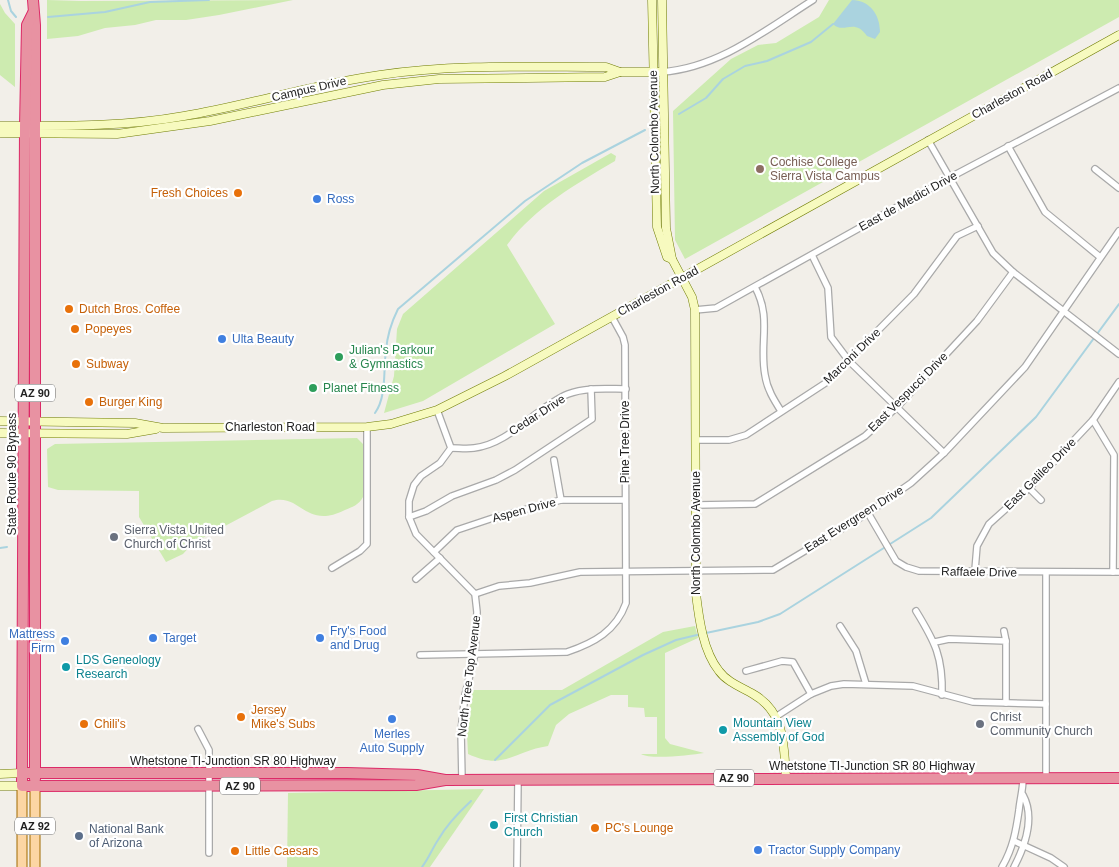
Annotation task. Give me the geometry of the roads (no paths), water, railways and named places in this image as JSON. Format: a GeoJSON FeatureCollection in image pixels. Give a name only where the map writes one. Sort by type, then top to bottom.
{"type":"FeatureCollection","features":[{"type":"Feature","properties":{"kind":"highway","name":"State Route 90 Bypass"},"geometry":{"type":"LineString","coordinates":[[22,786],[30,421],[30,130],[35,25],[33,0]]}},
{"type":"Feature","properties":{"kind":"highway","name":"State Route 90 Bypass"},"geometry":{"type":"LineString","coordinates":[[29,434],[35,773]]}},
{"type":"Feature","properties":{"kind":"highway","name":"Whetstone TI-Junction SR 80 Highway"},"geometry":{"type":"LineString","coordinates":[[22,773],[347,773],[417,776],[445,780],[1119,778]]}},
{"type":"Feature","properties":{"kind":"highway","name":"AZ 92"},"geometry":{"type":"LineString","coordinates":[[35,773],[35,786]]}},
{"type":"Feature","properties":{"kind":"highway","name":"Whetstone TI-Junction SR 80 Highway"},"geometry":{"type":"LineString","coordinates":[[22,786],[416,785],[445,780]]}},
{"type":"Feature","properties":{"kind":"main road","name":"AZ 92"},"geometry":{"type":"LineString","coordinates":[[22,786],[22,867]]}},
{"type":"Feature","properties":{"kind":"main road","name":"AZ 92"},"geometry":{"type":"LineString","coordinates":[[35,786],[35,867]]}},
{"type":"Feature","properties":{"kind":"street","name":"North Colombo Avenue"},"geometry":{"type":"LineString","coordinates":[[652,0],[656,213],[662,247],[667,257],[672,259]]}},
{"type":"Feature","properties":{"kind":"street","name":"North Colombo Avenue"},"geometry":{"type":"LineString","coordinates":[[662,0],[666,228],[672,259],[692,297],[695,310],[696,571],[699,618],[712,658],[718,670],[730,681],[758,697],[777,716]]}},
{"type":"Feature","properties":{"kind":"street","name":"Campus Drive"},"geometry":{"type":"LineString","coordinates":[[0,126],[30,130],[117,134],[210,121],[351,90],[404,82],[456,78],[605,77],[620,72],[674,71],[725,54],[813,0]]}},
{"type":"Feature","properties":{"kind":"street","name":"Charleston Road"},"geometry":{"type":"LineString","coordinates":[[0,433],[127,434],[163,428],[367,427],[390,424],[437,410],[488,386],[1119,34]]}},
{"type":"Feature","properties":{"kind":"street","name":"East de Medici Drive"},"geometry":{"type":"LineString","coordinates":[[695,310],[716,308],[949,178],[1119,88]]}},
{"type":"Feature","properties":{"kind":"street","name":"Campus Drive"},"geometry":{"type":"LineString","coordinates":[[0,133],[30,130]]}},
{"type":"Feature","properties":{"kind":"street"},"geometry":{"type":"LineString","coordinates":[[928,140],[993,253],[1013,272],[1119,354]]}},
{"type":"Feature","properties":{"kind":"street"},"geometry":{"type":"LineString","coordinates":[[1008,146],[1045,212],[1100,257]]}},
{"type":"Feature","properties":{"kind":"street"},"geometry":{"type":"LineString","coordinates":[[1095,169],[1119,188]]}},
{"type":"Feature","properties":{"kind":"street","name":"Marconi Drive"},"geometry":{"type":"LineString","coordinates":[[696,440],[736,438],[827,382],[914,294],[957,236],[978,226]]}},
{"type":"Feature","properties":{"kind":"street","name":"East Evergreen Drive"},"geometry":{"type":"LineString","coordinates":[[475,594],[499,586],[530,583],[580,572],[773,570],[868,513],[911,483],[944,453],[1024,367],[1119,231]]}},
{"type":"Feature","properties":{"kind":"street"},"geometry":{"type":"LineString","coordinates":[[812,255],[828,288],[831,337],[849,361],[898,406],[944,453]]}},
{"type":"Feature","properties":{"kind":"street","name":"East Vespucci Drive"},"geometry":{"type":"LineString","coordinates":[[696,505],[745,506],[762,501],[865,436],[898,406],[977,321],[1013,272]]}},
{"type":"Feature","properties":{"kind":"street"},"geometry":{"type":"LineString","coordinates":[[754,287],[764,307],[764,374],[781,411]]}},
{"type":"Feature","properties":{"kind":"street","name":"Pine Tree Drive"},"geometry":{"type":"LineString","coordinates":[[475,654],[567,652],[582,647],[612,628],[621,618],[626,603],[625,345],[612,317]]}},
{"type":"Feature","properties":{"kind":"street","name":"East Galileo Drive"},"geometry":{"type":"LineString","coordinates":[[975,570],[977,546],[989,524],[1029,488],[1093,420],[1119,382]]}},
{"type":"Feature","properties":{"kind":"street","name":"Cedar Drive"},"geometry":{"type":"LineString","coordinates":[[451,448],[475,448],[487,445],[507,435],[534,414],[567,395],[592,390],[626,389]]}},
{"type":"Feature","properties":{"kind":"street"},"geometry":{"type":"LineString","coordinates":[[410,517],[426,511],[452,496],[496,480],[516,470],[592,419],[592,390]]}},
{"type":"Feature","properties":{"kind":"street"},"geometry":{"type":"LineString","coordinates":[[437,410],[451,448],[440,463],[421,476],[414,485],[410,500],[410,517],[416,534],[475,594]]}},
{"type":"Feature","properties":{"kind":"street"},"geometry":{"type":"LineString","coordinates":[[1093,420],[1116,455],[1116,572]]}},
{"type":"Feature","properties":{"kind":"street","name":"Charleston Road"},"geometry":{"type":"LineString","coordinates":[[0,421],[135,423],[163,428]]}},
{"type":"Feature","properties":{"kind":"street"},"geometry":{"type":"LineString","coordinates":[[332,568],[360,551],[367,544],[367,427]]}},
{"type":"Feature","properties":{"kind":"street"},"geometry":{"type":"LineString","coordinates":[[554,460],[561,500]]}},
{"type":"Feature","properties":{"kind":"street"},"geometry":{"type":"LineString","coordinates":[[1029,488],[1040,500]]}},
{"type":"Feature","properties":{"kind":"street","name":"Aspen Drive"},"geometry":{"type":"LineString","coordinates":[[434,552],[457,530],[561,500],[625,500]]}},
{"type":"Feature","properties":{"kind":"street","name":"Raffaele Drive"},"geometry":{"type":"LineString","coordinates":[[868,513],[896,561],[906,567],[919,571],[1116,572]]}},
{"type":"Feature","properties":{"kind":"street"},"geometry":{"type":"LineString","coordinates":[[416,579],[440,558]]}},
{"type":"Feature","properties":{"kind":"street"},"geometry":{"type":"LineString","coordinates":[[1046,573],[1046,778]]}},
{"type":"Feature","properties":{"kind":"street","name":"North Tree Top Avenue"},"geometry":{"type":"LineString","coordinates":[[462,780],[461,731],[465,695],[475,654],[478,612],[475,594]]}},
{"type":"Feature","properties":{"kind":"street"},"geometry":{"type":"LineString","coordinates":[[916,611],[935,642],[942,672],[942,695]]}},
{"type":"Feature","properties":{"kind":"street"},"geometry":{"type":"LineString","coordinates":[[840,626],[856,650],[866,684]]}},
{"type":"Feature","properties":{"kind":"street"},"geometry":{"type":"LineString","coordinates":[[1004,631],[1006,641],[1006,703]]}},
{"type":"Feature","properties":{"kind":"street"},"geometry":{"type":"LineString","coordinates":[[935,642],[949,639],[1006,641]]}},
{"type":"Feature","properties":{"kind":"street"},"geometry":{"type":"LineString","coordinates":[[420,654],[475,654]]}},
{"type":"Feature","properties":{"kind":"street"},"geometry":{"type":"LineString","coordinates":[[746,671],[782,661],[793,662],[811,694]]}},
{"type":"Feature","properties":{"kind":"street"},"geometry":{"type":"LineString","coordinates":[[786,778],[784,743],[777,716],[811,694],[831,686],[866,684],[913,686],[973,702],[1046,704]]}},
{"type":"Feature","properties":{"kind":"street"},"geometry":{"type":"LineString","coordinates":[[198,729],[209,750],[209,853]]}},
{"type":"Feature","properties":{"kind":"street"},"geometry":{"type":"LineString","coordinates":[[0,774],[22,773]]}},
{"type":"Feature","properties":{"kind":"street"},"geometry":{"type":"LineString","coordinates":[[1002,867],[1014,841],[1023,795],[1023,778]]}},
{"type":"Feature","properties":{"kind":"street"},"geometry":{"type":"LineString","coordinates":[[517,867],[518,779]]}},
{"type":"Feature","properties":{"kind":"street"},"geometry":{"type":"LineString","coordinates":[[0,786],[22,786]]}},
{"type":"Feature","properties":{"kind":"street"},"geometry":{"type":"LineString","coordinates":[[1014,867],[1023,844],[1029,811],[1023,795]]}},
{"type":"Feature","properties":{"kind":"street"},"geometry":{"type":"LineString","coordinates":[[1014,841],[1051,858],[1064,867]]}},
{"type":"Feature","properties":{"kind":"water"},"geometry":{"type":"Polygon","coordinates":[[[852,0],[864,2],[876,14],[880,32],[875,39],[867,36],[858,28],[841,28],[833,24],[852,0]]]}},
{"type":"Feature","properties":{"kind":"waterway"},"geometry":{"type":"LineString","coordinates":[[8,0],[11,11],[16,17]]}},
{"type":"Feature","properties":{"kind":"waterway"},"geometry":{"type":"LineString","coordinates":[[48,17],[105,12],[150,2],[209,0]]}},
{"type":"Feature","properties":{"kind":"waterway"},"geometry":{"type":"LineString","coordinates":[[679,114],[706,98],[723,79],[745,66],[767,61],[811,42],[833,24]]}},
{"type":"Feature","properties":{"kind":"waterway"},"geometry":{"type":"LineString","coordinates":[[375,413],[383,391],[388,335],[398,309],[525,201],[582,163],[645,130]]}},
{"type":"Feature","properties":{"kind":"waterway"},"geometry":{"type":"LineString","coordinates":[[706,633],[758,622],[780,614],[931,518],[1036,417],[1119,304]]}},
{"type":"Feature","properties":{"kind":"waterway"},"geometry":{"type":"LineString","coordinates":[[0,548],[7,547]]}},
{"type":"Feature","properties":{"kind":"waterway"},"geometry":{"type":"LineString","coordinates":[[495,760],[550,705],[643,655],[676,640],[701,634]]}},
{"type":"Feature","properties":{"kind":"waterway"},"geometry":{"type":"LineString","coordinates":[[422,867],[445,829],[471,801]]}},
{"type":"Feature","properties":{"kind":"place","name":"Cochise College Sierra Vista Campus"},"geometry":{"type":"Point","coordinates":[760,169]}},
{"type":"Feature","properties":{"kind":"place","name":"Fresh Choices"},"geometry":{"type":"Point","coordinates":[238,193]}},
{"type":"Feature","properties":{"kind":"place","name":"Ross"},"geometry":{"type":"Point","coordinates":[317,199]}},
{"type":"Feature","properties":{"kind":"place","name":"Dutch Bros. Coffee"},"geometry":{"type":"Point","coordinates":[69,309]}},
{"type":"Feature","properties":{"kind":"place","name":"Popeyes"},"geometry":{"type":"Point","coordinates":[75,329]}},
{"type":"Feature","properties":{"kind":"place","name":"Ulta Beauty"},"geometry":{"type":"Point","coordinates":[222,339]}},
{"type":"Feature","properties":{"kind":"place","name":"Julian's Parkour & Gymnastics"},"geometry":{"type":"Point","coordinates":[339,357]}},
{"type":"Feature","properties":{"kind":"place","name":"Subway"},"geometry":{"type":"Point","coordinates":[76,364]}},
{"type":"Feature","properties":{"kind":"place","name":"Planet Fitness"},"geometry":{"type":"Point","coordinates":[313,388]}},
{"type":"Feature","properties":{"kind":"place","name":"Burger King"},"geometry":{"type":"Point","coordinates":[89,402]}},
{"type":"Feature","properties":{"kind":"place","name":"Sierra Vista United Church of Christ"},"geometry":{"type":"Point","coordinates":[114,537]}},
{"type":"Feature","properties":{"kind":"place","name":"Target"},"geometry":{"type":"Point","coordinates":[153,638]}},
{"type":"Feature","properties":{"kind":"place","name":"Fry's Food and Drug"},"geometry":{"type":"Point","coordinates":[320,638]}},
{"type":"Feature","properties":{"kind":"place","name":"Mattress Firm"},"geometry":{"type":"Point","coordinates":[65,641]}},
{"type":"Feature","properties":{"kind":"place","name":"LDS Geneology Research"},"geometry":{"type":"Point","coordinates":[66,667]}},
{"type":"Feature","properties":{"kind":"place","name":"Jersey Mike's Subs"},"geometry":{"type":"Point","coordinates":[241,717]}},
{"type":"Feature","properties":{"kind":"place","name":"Merles Auto Supply"},"geometry":{"type":"Point","coordinates":[392,719]}},
{"type":"Feature","properties":{"kind":"place","name":"Chili's"},"geometry":{"type":"Point","coordinates":[84,724]}},
{"type":"Feature","properties":{"kind":"place","name":"Christ Community Church"},"geometry":{"type":"Point","coordinates":[980,724]}},
{"type":"Feature","properties":{"kind":"place","name":"Mountain View Assembly of God"},"geometry":{"type":"Point","coordinates":[723,730]}},
{"type":"Feature","properties":{"kind":"place","name":"First Christian Church"},"geometry":{"type":"Point","coordinates":[494,825]}},
{"type":"Feature","properties":{"kind":"place","name":"PC's Lounge"},"geometry":{"type":"Point","coordinates":[595,828]}},
{"type":"Feature","properties":{"kind":"place","name":"National Bank of Arizona"},"geometry":{"type":"Point","coordinates":[79,836]}},
{"type":"Feature","properties":{"kind":"place","name":"Tractor Supply Company"},"geometry":{"type":"Point","coordinates":[758,850]}},
{"type":"Feature","properties":{"kind":"place","name":"Little Caesars"},"geometry":{"type":"Point","coordinates":[235,851]}}]}
